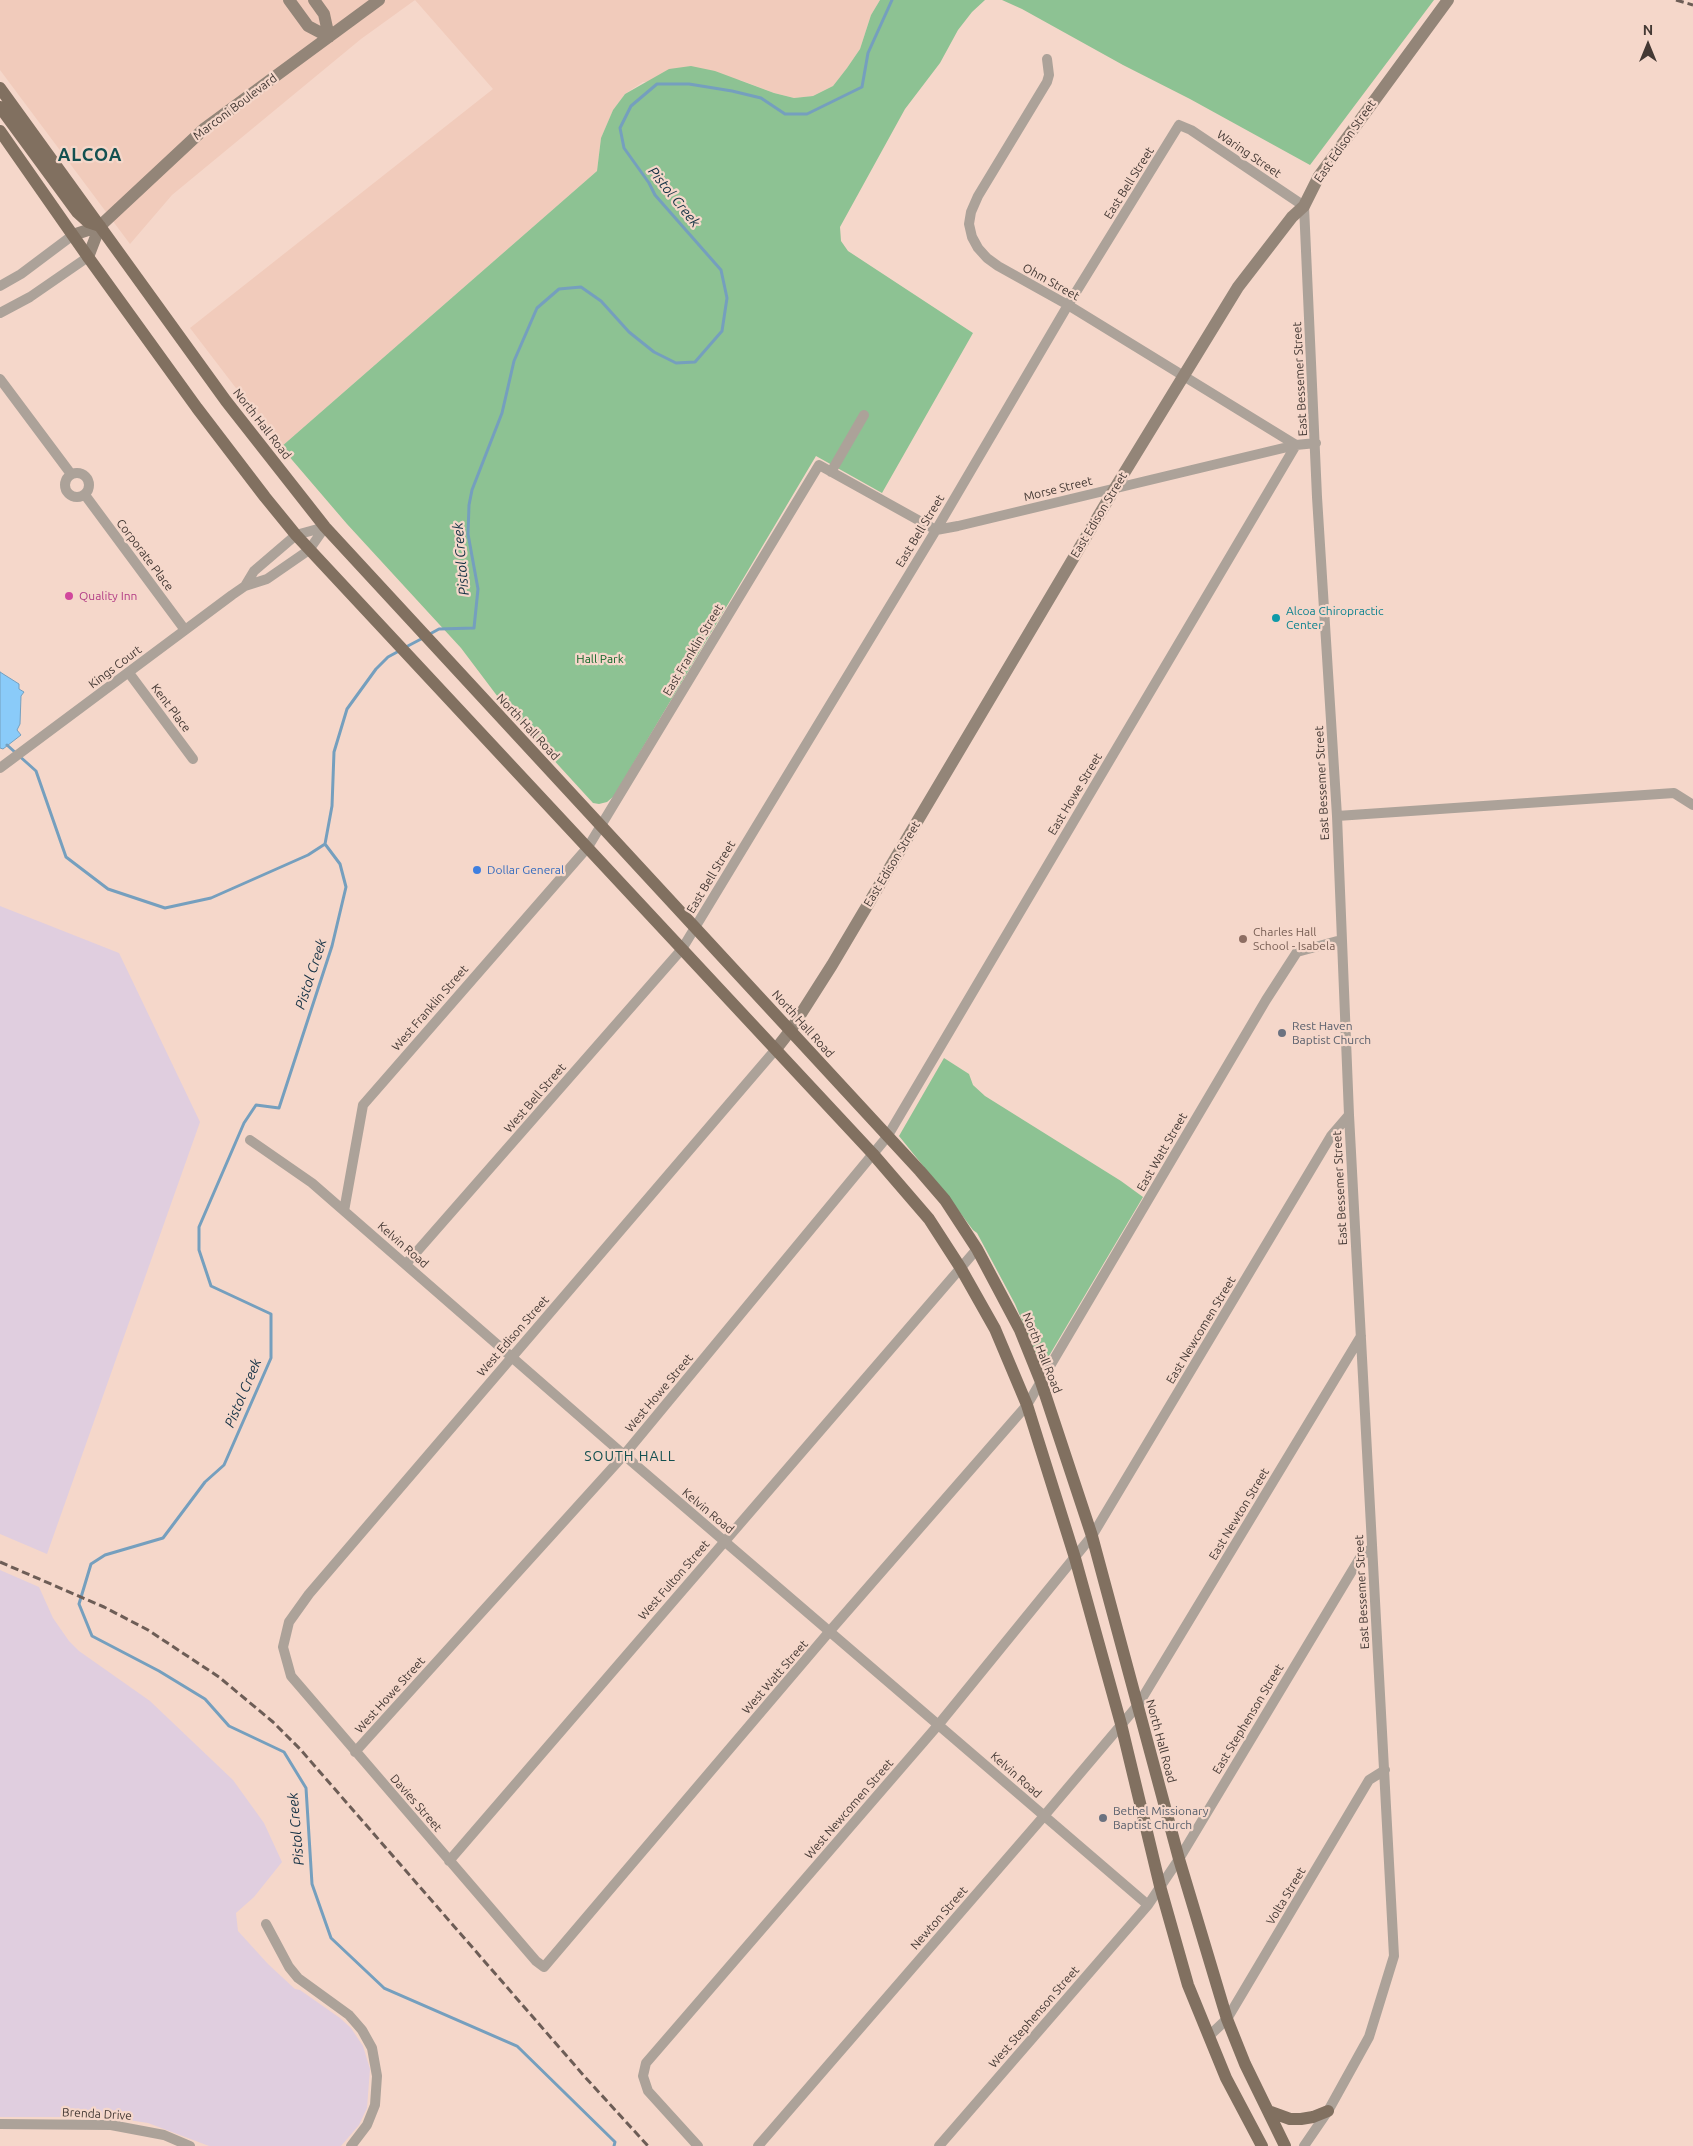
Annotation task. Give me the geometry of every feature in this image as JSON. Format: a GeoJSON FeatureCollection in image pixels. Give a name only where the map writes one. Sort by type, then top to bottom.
{"type":"FeatureCollection","features":[{"type":"Feature","properties":{"kind":"main road","name":"North Hall Road"},"geometry":{"type":"LineString","coordinates":[[0,88],[226,401],[325,527],[945,1200],[977,1249],[1020,1330],[1041,1382],[1092,1536],[1179,1858],[1227,2020],[1245,2064],[1285,2146]]}},
{"type":"Feature","properties":{"kind":"main road"},"geometry":{"type":"LineString","coordinates":[[0,107],[77,212],[88,222],[100,226]]}},
{"type":"Feature","properties":{"kind":"main road"},"geometry":{"type":"LineString","coordinates":[[0,131],[198,408],[264,497],[296,535],[873,1154],[929,1219],[960,1267],[995,1329],[1027,1405],[1075,1558],[1121,1724],[1160,1886],[1188,1985],[1226,2078],[1259,2142]]}},
{"type":"Feature","properties":{"kind":"main road"},"geometry":{"type":"LineString","coordinates":[[1268,2111],[1290,2119],[1301,2119],[1328,2111]]}},
{"type":"Feature","properties":{"kind":"street"},"geometry":{"type":"LineString","coordinates":[[289,0],[308,26],[329,37]]}},
{"type":"Feature","properties":{"kind":"street"},"geometry":{"type":"LineString","coordinates":[[314,0],[324,14],[329,37]]}},
{"type":"Feature","properties":{"kind":"street","name":"Marconi Boulevard"},"geometry":{"type":"LineString","coordinates":[[88,256],[100,226],[204,128],[379,0]]}},
{"type":"Feature","properties":{"kind":"street","name":"East Edison Street"},"geometry":{"type":"LineString","coordinates":[[776,1050],[832,964],[1115,488],[1238,287],[1292,217],[1304,206],[1319,176],[1448,0]]}},
{"type":"Feature","properties":{"kind":"street","name":"Ohm Street"},"geometry":{"type":"LineString","coordinates":[[1047,59],[1049,75],[1047,82],[978,196],[969,224],[975,242],[987,258],[1068,305],[1296,445]]}},
{"type":"Feature","properties":{"kind":"street","name":"Waring Street"},"geometry":{"type":"LineString","coordinates":[[1179,125],[1191,130],[1304,206]]}},
{"type":"Feature","properties":{"kind":"street","name":"East Bell Street"},"geometry":{"type":"LineString","coordinates":[[682,949],[936,530],[1068,305],[1179,125]]}},
{"type":"Feature","properties":{"kind":"street","name":"East Bessemer Street"},"geometry":{"type":"LineString","coordinates":[[1304,206],[1318,497],[1337,816],[1349,1115],[1394,1956],[1369,2037],[1328,2111],[1304,2146]]}},
{"type":"Feature","properties":{"kind":"street","name":"Marconi Boulevard"},"geometry":{"type":"LineString","coordinates":[[73,234],[100,226]]}},
{"type":"Feature","properties":{"kind":"street"},"geometry":{"type":"LineString","coordinates":[[0,286],[21,274],[73,234]]}},
{"type":"Feature","properties":{"kind":"street"},"geometry":{"type":"LineString","coordinates":[[0,313],[30,297],[88,256]]}},
{"type":"Feature","properties":{"kind":"street","name":"Corporate Place"},"geometry":{"type":"LineString","coordinates":[[0,379],[71,474]]}},
{"type":"Feature","properties":{"kind":"street"},"geometry":{"type":"LineString","coordinates":[[864,415],[831,472],[936,530]]}},
{"type":"Feature","properties":{"kind":"street","name":"Morse Street"},"geometry":{"type":"LineString","coordinates":[[936,530],[1296,445],[1316,444]]}},
{"type":"Feature","properties":{"kind":"street","name":"East Howe Street"},"geometry":{"type":"LineString","coordinates":[[873,1154],[887,1137],[1296,445]]}},
{"type":"Feature","properties":{"kind":"street","name":"East Franklin Street"},"geometry":{"type":"LineString","coordinates":[[588,847],[819,465],[831,472]]}},
{"type":"Feature","properties":{"kind":"street","name":"Corporate Place"},"geometry":{"type":"LineString","coordinates":[[79,473],[87,477],[90,484],[85,495],[74,497],[68,493],[66,481],[71,474],[79,473]]}},
{"type":"Feature","properties":{"kind":"street","name":"Corporate Place"},"geometry":{"type":"LineString","coordinates":[[85,495],[185,630]]}},
{"type":"Feature","properties":{"kind":"street","name":"Kings Court"},"geometry":{"type":"LineString","coordinates":[[245,586],[254,571],[296,535],[325,527]]}},
{"type":"Feature","properties":{"kind":"street","name":"Kings Court"},"geometry":{"type":"LineString","coordinates":[[0,768],[245,586],[267,579],[310,550],[325,527]]}},
{"type":"Feature","properties":{"kind":"street","name":"Kent Place"},"geometry":{"type":"LineString","coordinates":[[129,673],[193,759]]}},
{"type":"Feature","properties":{"kind":"street"},"geometry":{"type":"LineString","coordinates":[[1337,816],[1674,793],[1693,805]]}},
{"type":"Feature","properties":{"kind":"street","name":"West Franklin Street"},"geometry":{"type":"LineString","coordinates":[[344,1211],[362,1105],[588,847]]}},
{"type":"Feature","properties":{"kind":"street","name":"East Watt Street"},"geometry":{"type":"LineString","coordinates":[[1027,1405],[1269,996],[1297,952],[1341,940]]}},
{"type":"Feature","properties":{"kind":"street","name":"West Bell Street"},"geometry":{"type":"LineString","coordinates":[[406,1264],[682,949]]}},
{"type":"Feature","properties":{"kind":"street","name":"West Edison Street"},"geometry":{"type":"LineString","coordinates":[[283,1647],[289,1622],[309,1594],[776,1050]]}},
{"type":"Feature","properties":{"kind":"street","name":"East Newcomen Street"},"geometry":{"type":"LineString","coordinates":[[1075,1558],[1092,1536],[1331,1136],[1349,1115]]}},
{"type":"Feature","properties":{"kind":"street","name":"Kelvin Road"},"geometry":{"type":"LineString","coordinates":[[250,1140],[312,1183],[624,1456],[1148,1905]]}},
{"type":"Feature","properties":{"kind":"street","name":"West Howe Street"},"geometry":{"type":"LineString","coordinates":[[355,1752],[624,1456],[873,1154]]}},
{"type":"Feature","properties":{"kind":"street","name":"West Fulton Street"},"geometry":{"type":"LineString","coordinates":[[449,1861],[977,1249]]}},
{"type":"Feature","properties":{"kind":"street","name":"East Newton Street"},"geometry":{"type":"LineString","coordinates":[[1138,1704],[1361,1336]]}},
{"type":"Feature","properties":{"kind":"street","name":"West Watt Street"},"geometry":{"type":"LineString","coordinates":[[544,1966],[829,1632],[1027,1405]]}},
{"type":"Feature","properties":{"kind":"street","name":"East Stephenson Street"},"geometry":{"type":"LineString","coordinates":[[1148,1905],[1179,1858],[1361,1556],[1372,1548]]}},
{"type":"Feature","properties":{"kind":"street","name":"West Newcomen Street"},"geometry":{"type":"LineString","coordinates":[[698,2146],[648,2091],[643,2076],[646,2063],[939,1724],[1075,1558]]}},
{"type":"Feature","properties":{"kind":"street","name":"Davies Street"},"geometry":{"type":"LineString","coordinates":[[283,1647],[291,1676],[536,1961],[544,1966]]}},
{"type":"Feature","properties":{"kind":"street","name":"Newton Street"},"geometry":{"type":"LineString","coordinates":[[758,2146],[1044,1816],[1138,1704]]}},
{"type":"Feature","properties":{"kind":"street","name":"Volta Street"},"geometry":{"type":"LineString","coordinates":[[1209,2036],[1227,2020],[1369,1780],[1385,1770]]}},
{"type":"Feature","properties":{"kind":"street","name":"West Stephenson Street"},"geometry":{"type":"LineString","coordinates":[[939,2146],[1148,1905]]}},
{"type":"Feature","properties":{"kind":"street"},"geometry":{"type":"LineString","coordinates":[[266,1924],[289,1967],[298,1978],[349,2015],[362,2030],[372,2048],[378,2076],[375,2106],[366,2125],[351,2146]]}},
{"type":"Feature","properties":{"kind":"street","name":"Brenda Drive"},"geometry":{"type":"LineString","coordinates":[[0,2124],[111,2125],[164,2135],[190,2146]]}},
{"type":"Feature","properties":{"kind":"shaded area"},"geometry":{"type":"Polygon","coordinates":[[[0,0],[415,0],[361,39],[172,195],[130,244],[0,70],[0,0]]]}},
{"type":"Feature","properties":{"kind":"shaded area"},"geometry":{"type":"Polygon","coordinates":[[[415,0],[880,0],[871,15],[860,49],[847,68],[833,86],[813,96],[794,98],[774,93],[740,80],[643,82],[625,94],[613,110],[601,138],[597,171],[281,447],[190,328],[493,89],[415,0]]]}},
{"type":"Feature","properties":{"kind":"shaded area"},"geometry":{"type":"Polygon","coordinates":[[[0,906],[119,953],[200,1122],[47,1554],[0,1534],[0,906]]]}},
{"type":"Feature","properties":{"kind":"shaded area"},"geometry":{"type":"Polygon","coordinates":[[[0,1570],[39,1587],[53,1618],[69,1641],[79,1651],[150,1701],[233,1780],[264,1823],[282,1862],[254,1897],[236,1913],[238,1931],[268,1964],[295,1989],[300,1990],[351,2028],[363,2046],[370,2069],[367,2108],[359,2125],[341,2146],[209,2146],[148,2123],[108,2117],[0,2117],[0,1570]]]}},
{"type":"Feature","properties":{"kind":"green space","name":"Hall Park"},"geometry":{"type":"Polygon","coordinates":[[[880,0],[985,0],[972,12],[958,30],[940,63],[905,109],[840,227],[841,241],[848,251],[973,333],[882,493],[816,456],[614,796],[607,802],[593,803],[507,709],[461,648],[347,524],[281,447],[597,171],[601,138],[613,110],[625,94],[669,69],[691,66],[715,71],[774,93],[794,98],[813,96],[833,86],[847,68],[860,49],[871,15],[880,0]]]}},
{"type":"Feature","properties":{"kind":"green space"},"geometry":{"type":"Polygon","coordinates":[[[1002,0],[1434,0],[1310,165],[1022,9],[1002,0]]]}},
{"type":"Feature","properties":{"kind":"green space"},"geometry":{"type":"Polygon","coordinates":[[[944,1058],[969,1074],[973,1085],[985,1096],[1121,1181],[1143,1197],[1046,1361],[1043,1362],[1039,1361],[1015,1304],[977,1233],[899,1136],[944,1058]]]}},
{"type":"Feature","properties":{"kind":"water"},"geometry":{"type":"Polygon","coordinates":[[[0,672],[19,684],[19,689],[24,692],[21,696],[20,724],[17,730],[21,735],[3,749],[0,748],[0,672]]]}},
{"type":"Feature","properties":{"kind":"waterway","name":"Pistol Creek"},"geometry":{"type":"LineString","coordinates":[[428,635],[439,629],[474,628],[478,589],[468,534],[469,505],[472,490],[502,413],[514,361],[537,308],[559,289],[581,287],[601,301],[629,332],[654,352],[676,363],[695,362],[722,331],[727,298],[721,270],[655,195],[649,183],[624,148],[620,128],[631,106],[657,84],[689,84],[761,98],[785,114],[807,114],[862,87],[868,53],[892,0]]}},
{"type":"Feature","properties":{"kind":"waterway","name":"Pistol Creek"},"geometry":{"type":"LineString","coordinates":[[404,648],[423,638]]}},
{"type":"Feature","properties":{"kind":"waterway","name":"Pistol Creek"},"geometry":{"type":"LineString","coordinates":[[399,651],[388,657],[376,669],[347,709],[334,752],[332,806],[325,844],[340,864],[346,887],[332,946],[279,1108],[256,1105],[244,1123],[199,1227],[199,1250],[211,1286],[271,1314],[271,1358],[224,1465],[205,1482],[163,1538],[105,1555],[91,1564],[79,1604],[92,1636],[159,1671],[205,1699],[229,1726],[284,1752],[306,1788],[312,1884],[331,1938],[384,1988],[517,2046],[615,2142],[614,2146]]}},
{"type":"Feature","properties":{"kind":"waterway"},"geometry":{"type":"LineString","coordinates":[[7,745],[36,771],[66,857],[108,889],[165,908],[211,898],[308,855],[325,844]]}},
{"type":"Feature","properties":{"kind":"railway"},"geometry":{"type":"LineString","coordinates":[[1676,0],[1693,5]]}},
{"type":"Feature","properties":{"kind":"railway"},"geometry":{"type":"LineString","coordinates":[[0,1562],[104,1607],[148,1630],[219,1677],[273,1722],[300,1749],[585,2077],[648,2146]]}},
{"type":"Feature","properties":{"kind":"place","name":"Quality Inn"},"geometry":{"type":"Point","coordinates":[69,596]}},
{"type":"Feature","properties":{"kind":"place","name":"Alcoa Chiropractic Center"},"geometry":{"type":"Point","coordinates":[1276,618]}},
{"type":"Feature","properties":{"kind":"place","name":"Dollar General"},"geometry":{"type":"Point","coordinates":[477,870]}},
{"type":"Feature","properties":{"kind":"place","name":"Charles Hall School - Isabela"},"geometry":{"type":"Point","coordinates":[1243,939]}},
{"type":"Feature","properties":{"kind":"place","name":"Rest Haven Baptist Church"},"geometry":{"type":"Point","coordinates":[1282,1033]}},
{"type":"Feature","properties":{"kind":"place","name":"Bethel Missionary Baptist Church"},"geometry":{"type":"Point","coordinates":[1103,1818]}},
{"type":"Feature","properties":{"kind":"district","name":"ALCOA"},"geometry":{"type":"Point","coordinates":[90,155]}},
{"type":"Feature","properties":{"kind":"district","name":"SOUTH HALL"},"geometry":{"type":"Point","coordinates":[630,1456]}}]}
